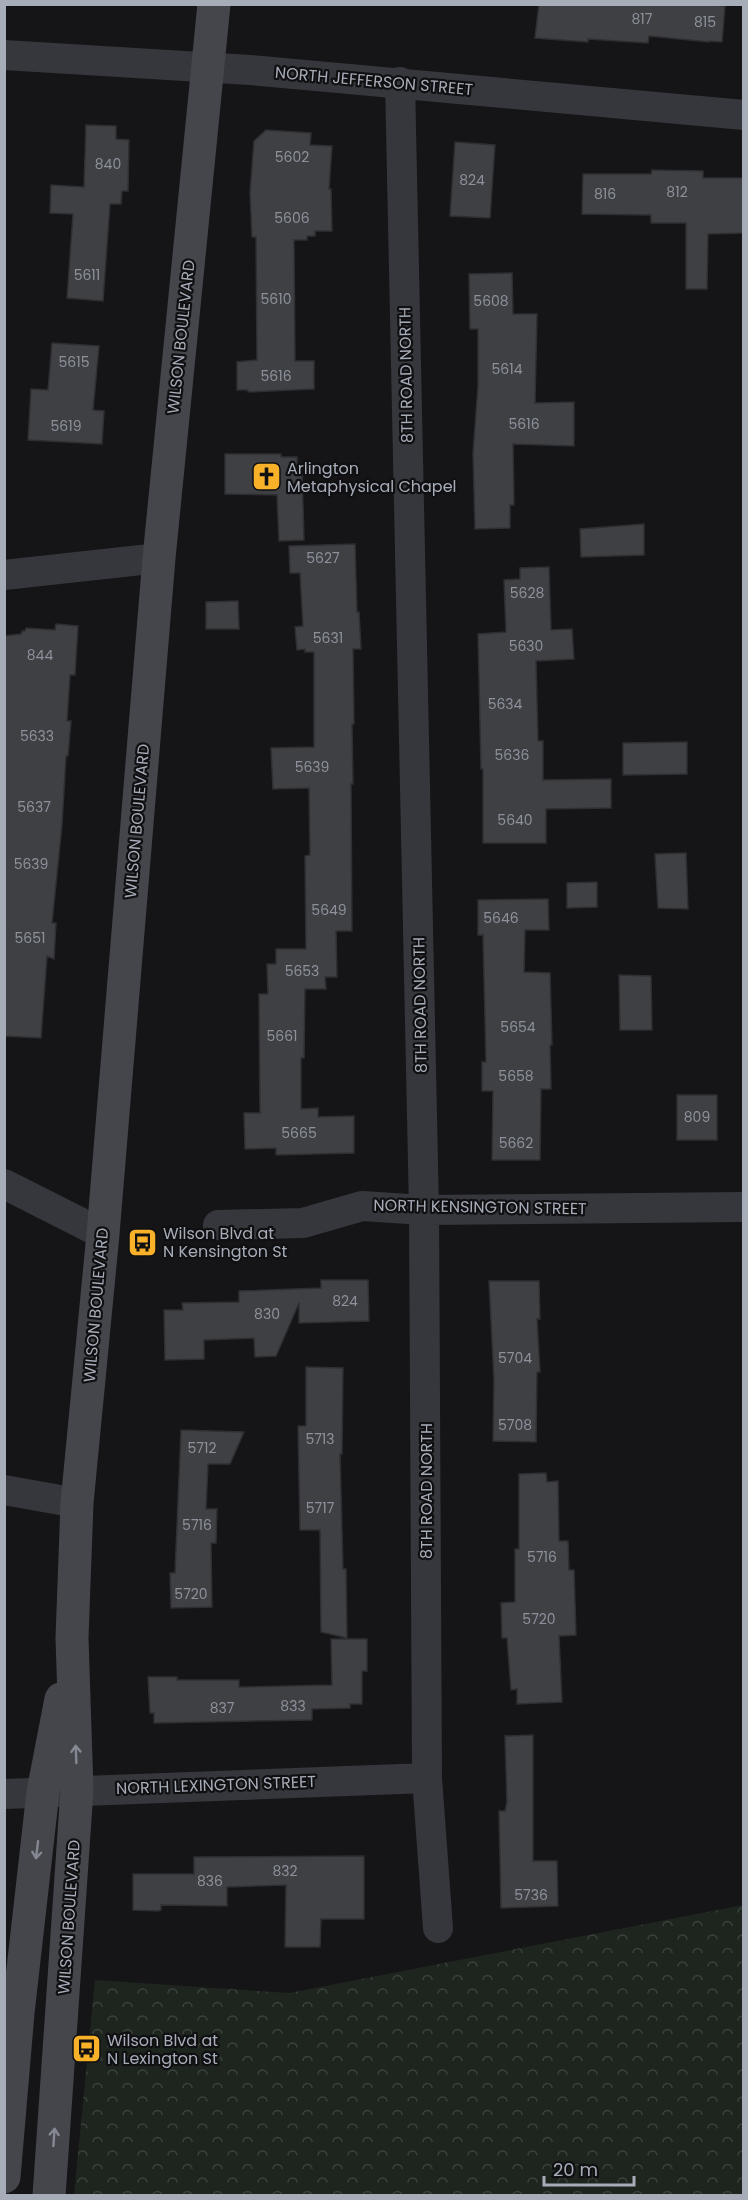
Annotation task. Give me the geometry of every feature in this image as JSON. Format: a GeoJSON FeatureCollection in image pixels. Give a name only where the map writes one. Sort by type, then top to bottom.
{"type":"FeatureCollection","features":[{"type":"Feature","properties":{"kind":"main road","name":"WILSON BOULEVARD"},"geometry":{"type":"LineString","coordinates":[[49,2195],[77,1790],[72,1638],[77,1503],[103,1234],[159,558],[213,4]]}},
{"type":"Feature","properties":{"kind":"main road","name":"WILSON BOULEVARD"},"geometry":{"type":"LineString","coordinates":[[4,2177],[18,2013],[43,1791],[72,1638]]}},
{"type":"Feature","properties":{"kind":"street","name":"NORTH JEFFERSON STREET"},"geometry":{"type":"LineString","coordinates":[[4,56],[208,67],[400,82],[744,115]]}},
{"type":"Feature","properties":{"kind":"street","name":"8TH ROAD NORTH"},"geometry":{"type":"LineString","coordinates":[[400,82],[424,1210],[427,1778],[438,1928]]}},
{"type":"Feature","properties":{"kind":"street"},"geometry":{"type":"LineString","coordinates":[[4,575],[159,558]]}},
{"type":"Feature","properties":{"kind":"street"},"geometry":{"type":"LineString","coordinates":[[4,1184],[103,1234]]}},
{"type":"Feature","properties":{"kind":"street","name":"NORTH KENSINGTON STREET"},"geometry":{"type":"LineString","coordinates":[[218,1225],[303,1223],[362,1206],[424,1210],[744,1207]]}},
{"type":"Feature","properties":{"kind":"street"},"geometry":{"type":"LineString","coordinates":[[4,1490],[77,1503]]}},
{"type":"Feature","properties":{"kind":"street","name":"NORTH LEXINGTON STREET"},"geometry":{"type":"LineString","coordinates":[[4,1794],[427,1778]]}},
{"type":"Feature","properties":{"kind":"green space"},"geometry":{"type":"Polygon","coordinates":[[[743,1905],[743,2195],[74,2195],[95,1980],[289,1993],[743,1905]]]}},
{"type":"Feature","properties":{"kind":"building"},"geometry":{"type":"Polygon","coordinates":[[[539,4],[725,6],[722,42],[649,36],[648,43],[535,38],[539,4]]]}},
{"type":"Feature","properties":{"kind":"building"},"geometry":{"type":"Polygon","coordinates":[[[86,125],[116,126],[116,139],[129,140],[128,191],[122,191],[121,204],[110,204],[103,301],[67,298],[73,214],[50,213],[51,185],[84,187],[86,125]]]}},
{"type":"Feature","properties":{"kind":"building"},"geometry":{"type":"Polygon","coordinates":[[[266,130],[311,133],[310,145],[332,146],[329,189],[331,189],[332,231],[315,231],[315,236],[307,236],[307,240],[294,240],[295,361],[314,361],[314,389],[248,392],[248,390],[237,390],[237,362],[257,360],[256,237],[252,237],[250,193],[254,141],[266,130]]]}},
{"type":"Feature","properties":{"kind":"building"},"geometry":{"type":"Polygon","coordinates":[[[455,142],[495,145],[490,218],[450,216],[455,142]]]}},
{"type":"Feature","properties":{"kind":"building"},"geometry":{"type":"Polygon","coordinates":[[[652,170],[703,171],[703,178],[744,178],[744,233],[708,234],[707,289],[686,289],[686,223],[651,223],[651,215],[582,214],[583,174],[651,174],[652,170]]]}},
{"type":"Feature","properties":{"kind":"building"},"geometry":{"type":"Polygon","coordinates":[[[512,273],[513,314],[537,314],[535,403],[574,402],[574,446],[513,444],[514,505],[510,505],[510,528],[475,529],[473,453],[478,386],[478,329],[470,329],[469,274],[512,273]]]}},
{"type":"Feature","properties":{"kind":"building"},"geometry":{"type":"Polygon","coordinates":[[[52,343],[99,346],[93,410],[104,411],[102,444],[28,440],[31,389],[48,390],[52,343]]]}},
{"type":"Feature","properties":{"kind":"building","name":"Arlington Metaphysical Chapel"},"geometry":{"type":"Polygon","coordinates":[[[225,454],[281,454],[281,457],[297,457],[297,469],[302,469],[304,540],[279,541],[277,495],[225,494],[225,454]]]}},
{"type":"Feature","properties":{"kind":"building"},"geometry":{"type":"Polygon","coordinates":[[[644,524],[644,555],[581,557],[580,529],[644,524]]]}},
{"type":"Feature","properties":{"kind":"building"},"geometry":{"type":"Polygon","coordinates":[[[355,544],[357,612],[359,612],[361,649],[353,649],[352,931],[336,931],[337,977],[325,977],[326,989],[305,989],[304,1058],[301,1058],[301,1109],[318,1108],[318,1117],[354,1116],[354,1153],[276,1155],[276,1148],[245,1149],[244,1113],[260,1113],[259,994],[268,994],[267,964],[276,964],[276,949],[306,949],[305,856],[310,855],[309,788],[273,789],[271,748],[314,747],[314,652],[305,652],[305,649],[297,650],[295,627],[303,626],[300,573],[290,573],[289,546],[355,544]]]}},
{"type":"Feature","properties":{"kind":"building"},"geometry":{"type":"Polygon","coordinates":[[[549,567],[551,630],[572,629],[574,659],[536,661],[538,741],[543,741],[543,780],[611,779],[611,808],[546,809],[546,843],[483,843],[478,634],[506,632],[504,580],[520,579],[520,568],[549,567]]]}},
{"type":"Feature","properties":{"kind":"building"},"geometry":{"type":"Polygon","coordinates":[[[238,601],[239,629],[206,629],[206,602],[238,601]]]}},
{"type":"Feature","properties":{"kind":"building"},"geometry":{"type":"Polygon","coordinates":[[[56,624],[78,626],[75,675],[70,675],[67,721],[71,721],[52,923],[56,923],[54,959],[47,956],[41,1038],[4,1036],[4,636],[21,634],[26,628],[55,630],[56,624]]]}},
{"type":"Feature","properties":{"kind":"building"},"geometry":{"type":"Polygon","coordinates":[[[687,742],[687,774],[623,775],[623,743],[687,742]]]}},
{"type":"Feature","properties":{"kind":"building"},"geometry":{"type":"Polygon","coordinates":[[[686,853],[688,909],[658,908],[655,854],[686,853]]]}},
{"type":"Feature","properties":{"kind":"building"},"geometry":{"type":"Polygon","coordinates":[[[597,882],[597,907],[567,908],[567,883],[597,882]]]}},
{"type":"Feature","properties":{"kind":"building"},"geometry":{"type":"Polygon","coordinates":[[[548,899],[549,930],[525,930],[524,972],[550,973],[551,1089],[541,1089],[540,1160],[492,1160],[493,1091],[482,1091],[482,1062],[486,1062],[483,935],[478,935],[478,900],[548,899]]]}},
{"type":"Feature","properties":{"kind":"building"},"geometry":{"type":"Polygon","coordinates":[[[619,975],[651,976],[652,1030],[620,1030],[619,975]]]}},
{"type":"Feature","properties":{"kind":"building"},"geometry":{"type":"Polygon","coordinates":[[[677,1095],[717,1095],[717,1140],[677,1140],[677,1095]]]}},
{"type":"Feature","properties":{"kind":"building"},"geometry":{"type":"Polygon","coordinates":[[[321,1280],[368,1280],[369,1321],[299,1323],[299,1303],[276,1356],[255,1357],[254,1338],[204,1340],[204,1359],[165,1360],[164,1310],[183,1310],[182,1303],[239,1302],[239,1291],[321,1288],[321,1280]]]}},
{"type":"Feature","properties":{"kind":"building"},"geometry":{"type":"Polygon","coordinates":[[[489,1281],[539,1281],[540,1319],[537,1319],[540,1372],[537,1372],[536,1442],[493,1441],[494,1380],[489,1281]]]}},
{"type":"Feature","properties":{"kind":"building"},"geometry":{"type":"Polygon","coordinates":[[[306,1367],[343,1368],[342,1454],[340,1454],[347,1638],[321,1632],[320,1530],[300,1530],[298,1426],[306,1426],[306,1367]]]}},
{"type":"Feature","properties":{"kind":"building"},"geometry":{"type":"Polygon","coordinates":[[[181,1430],[244,1432],[230,1464],[208,1464],[206,1509],[217,1509],[216,1543],[211,1543],[212,1607],[171,1608],[170,1573],[175,1573],[181,1430]]]}},
{"type":"Feature","properties":{"kind":"building"},"geometry":{"type":"Polygon","coordinates":[[[546,1473],[547,1482],[558,1481],[559,1541],[568,1541],[569,1570],[574,1570],[576,1635],[559,1636],[562,1702],[517,1704],[517,1689],[511,1690],[507,1638],[502,1638],[501,1603],[515,1602],[515,1549],[519,1549],[519,1474],[546,1473]]]}},
{"type":"Feature","properties":{"kind":"building"},"geometry":{"type":"Polygon","coordinates":[[[331,1639],[367,1639],[367,1671],[362,1671],[362,1704],[350,1704],[350,1708],[312,1709],[312,1720],[154,1723],[154,1713],[150,1713],[148,1677],[177,1677],[177,1680],[239,1680],[239,1687],[332,1685],[331,1639]]]}},
{"type":"Feature","properties":{"kind":"building"},"geometry":{"type":"Polygon","coordinates":[[[533,1735],[533,1861],[557,1861],[558,1906],[501,1908],[499,1811],[505,1811],[507,1802],[505,1736],[533,1735]]]}},
{"type":"Feature","properties":{"kind":"building"},"geometry":{"type":"Polygon","coordinates":[[[364,1856],[364,1919],[321,1919],[320,1947],[285,1947],[286,1885],[227,1887],[227,1906],[161,1905],[161,1910],[158,1911],[133,1910],[133,1874],[194,1874],[194,1857],[364,1856]]]}},
{"type":"Feature","properties":{"kind":"place","name":"Arlington Metaphysical Chapel"},"geometry":{"type":"Point","coordinates":[266,477]}},
{"type":"Feature","properties":{"kind":"place","name":"Wilson Blvd at N Kensington St"},"geometry":{"type":"Point","coordinates":[142,1242]}},
{"type":"Feature","properties":{"kind":"place","name":"Wilson Blvd at N Lexington St"},"geometry":{"type":"Point","coordinates":[86,2049]}}]}
